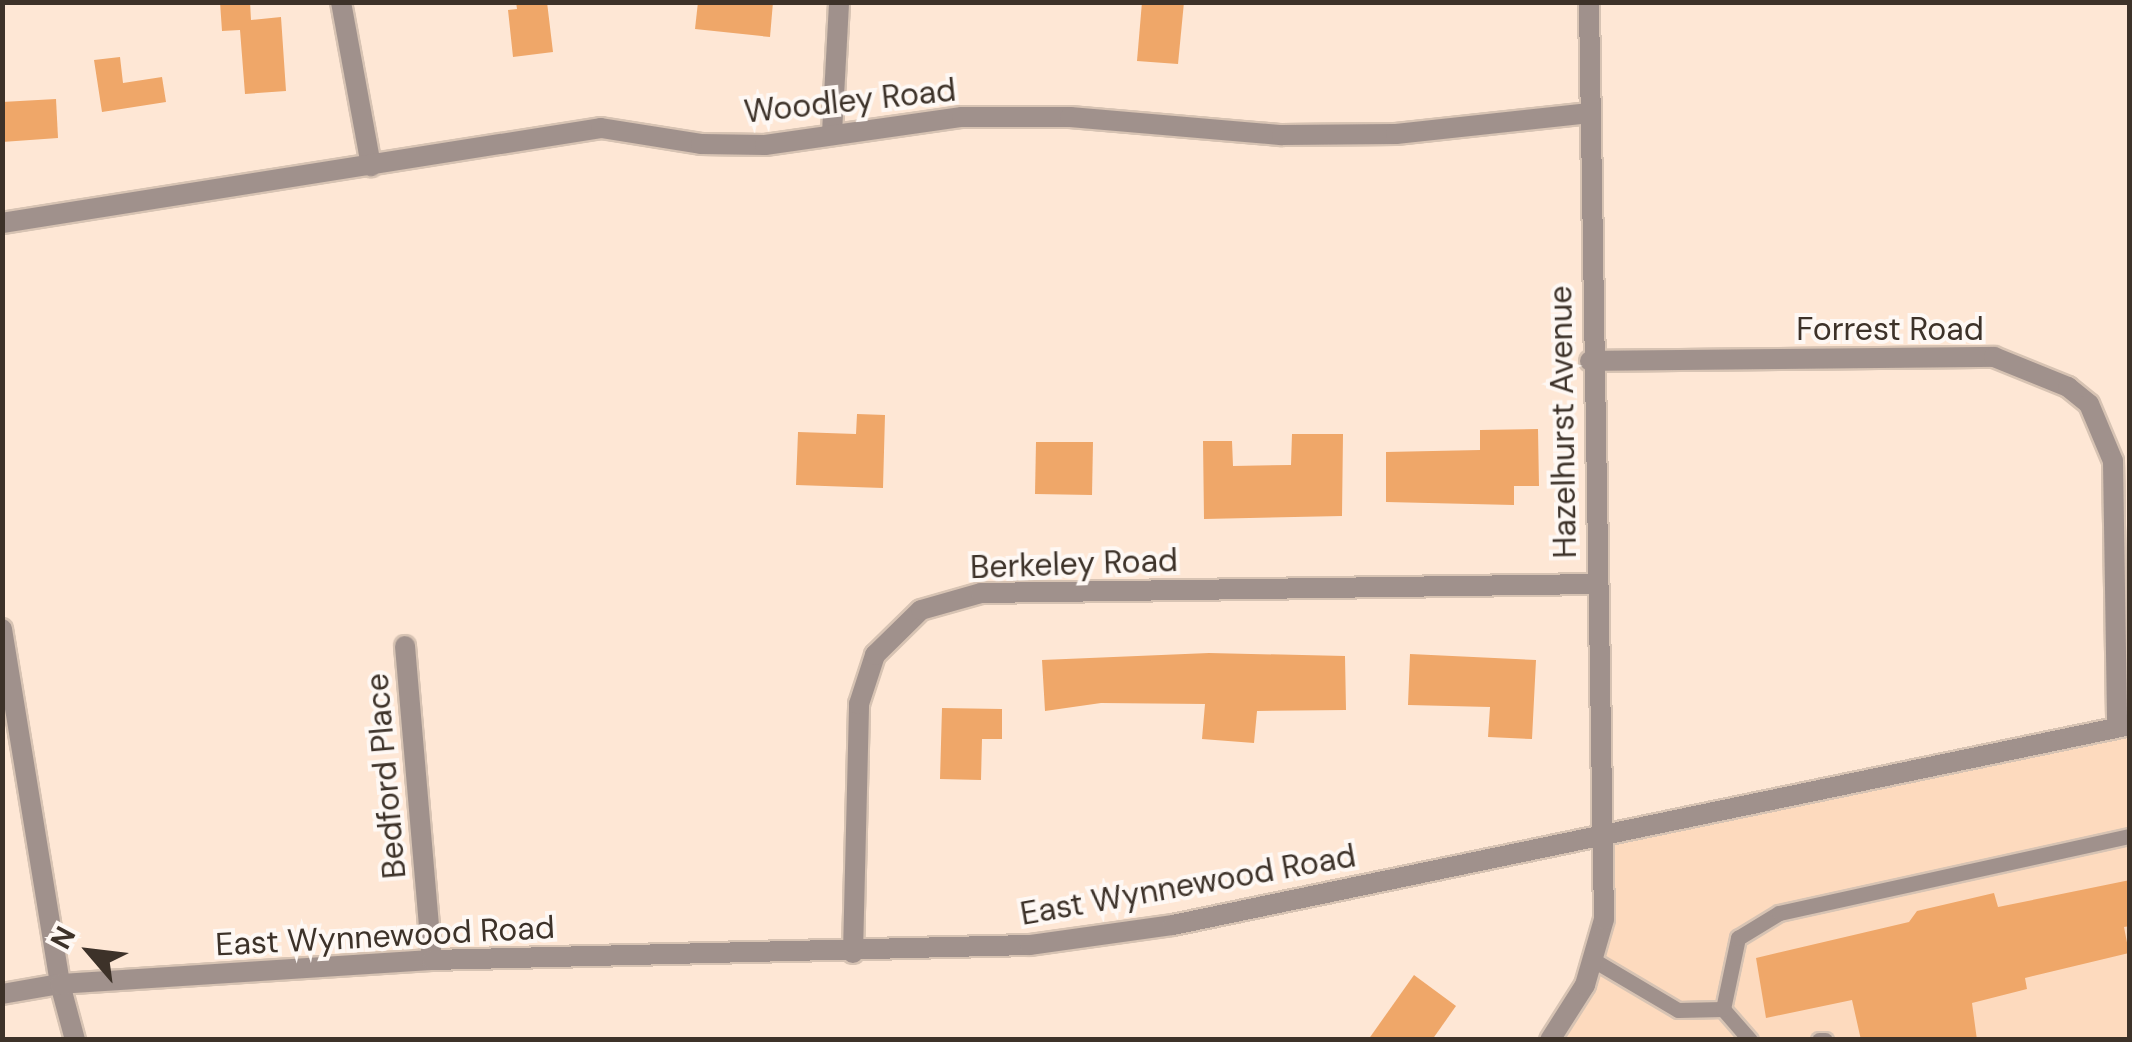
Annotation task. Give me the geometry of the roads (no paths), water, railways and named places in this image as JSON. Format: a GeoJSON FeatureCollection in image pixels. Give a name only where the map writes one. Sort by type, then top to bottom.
{"type":"FeatureCollection","features":[{"type":"Feature","properties":{"kind":"street"},"geometry":{"type":"LineString","coordinates":[[341,2],[372,166]]}},
{"type":"Feature","properties":{"kind":"street"},"geometry":{"type":"LineString","coordinates":[[832,133],[838,2]]}},
{"type":"Feature","properties":{"kind":"street","name":"Hazelhurst Avenue"},"geometry":{"type":"LineString","coordinates":[[1550,1040],[1595,961],[1604,920],[1590,361],[1589,2]]}},
{"type":"Feature","properties":{"kind":"street","name":"Woodley Road"},"geometry":{"type":"LineString","coordinates":[[2,223],[601,128],[766,145],[962,117],[1070,117],[1282,135],[1396,134],[1590,113]]}},
{"type":"Feature","properties":{"kind":"street","name":"Forrest Road"},"geometry":{"type":"LineString","coordinates":[[1590,361],[1994,357],[2068,387],[2089,404],[2113,461],[2123,726]]}},
{"type":"Feature","properties":{"kind":"street","name":"Berkeley Road"},"geometry":{"type":"LineString","coordinates":[[853,954],[860,704],[875,655],[921,610],[980,593],[1597,584]]}},
{"type":"Feature","properties":{"kind":"street"},"geometry":{"type":"LineString","coordinates":[[2,629],[6,677],[60,984],[75,1040]]}},
{"type":"Feature","properties":{"kind":"street","name":"Bedford Place"},"geometry":{"type":"LineString","coordinates":[[405,646],[432,960]]}},
{"type":"Feature","properties":{"kind":"street","name":"East Wynnewood Road"},"geometry":{"type":"LineString","coordinates":[[2,994],[60,984],[432,960],[853,954],[1030,945],[1174,925],[1601,839],[2123,726]]}},
{"type":"Feature","properties":{"kind":"lane"},"geometry":{"type":"LineString","coordinates":[[1722,1009],[1738,938],[1779,914],[2130,836]]}},
{"type":"Feature","properties":{"kind":"lane"},"geometry":{"type":"LineString","coordinates":[[1595,961],[1678,1010],[1722,1009],[1750,1040]]}}]}
